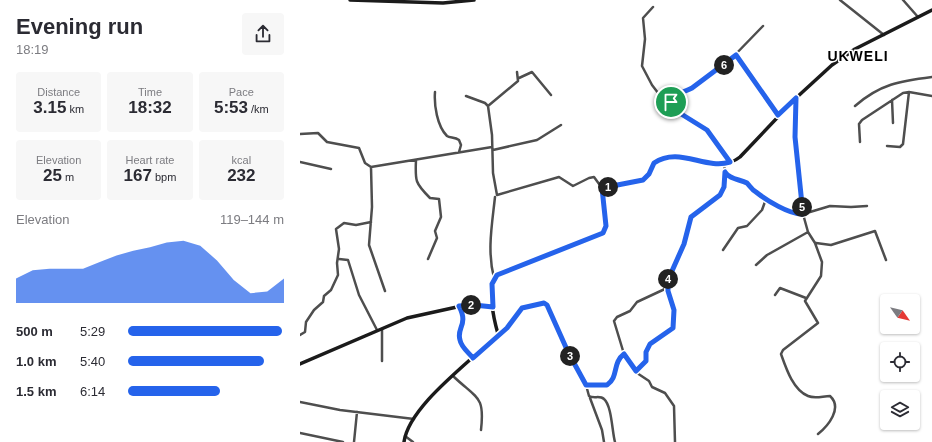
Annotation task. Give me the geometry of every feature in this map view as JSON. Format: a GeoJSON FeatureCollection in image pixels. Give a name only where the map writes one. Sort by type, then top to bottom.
{"type":"FeatureCollection","features":[{"type":"Feature","properties":{"kind":"street"},"geometry":{"type":"LineString","coordinates":[[350,0],[443,3],[474,0]]}},
{"type":"Feature","properties":{"kind":"street"},"geometry":{"type":"LineString","coordinates":[[840,0],[884,35]]}},
{"type":"Feature","properties":{"kind":"street"},"geometry":{"type":"LineString","coordinates":[[903,0],[918,17]]}},
{"type":"Feature","properties":{"kind":"street"},"geometry":{"type":"LineString","coordinates":[[653,7],[643,18],[645,40],[642,66],[654,89],[670,107],[707,130],[730,162]]}},
{"type":"Feature","properties":{"kind":"street"},"geometry":{"type":"LineString","coordinates":[[602,188],[643,180],[649,174],[654,163],[669,158],[689,158],[724,164],[740,157],[778,115],[840,59],[932,10]]}},
{"type":"Feature","properties":{"kind":"street"},"geometry":{"type":"LineString","coordinates":[[670,107],[672,100],[678,94],[692,88],[736,55],[763,26]]}},
{"type":"Feature","properties":{"kind":"street"},"geometry":{"type":"LineString","coordinates":[[736,55],[778,115]]}},
{"type":"Feature","properties":{"kind":"street"},"geometry":{"type":"LineString","coordinates":[[517,72],[519,78]]}},
{"type":"Feature","properties":{"kind":"street"},"geometry":{"type":"LineString","coordinates":[[488,106],[518,82],[519,78],[532,72],[551,95]]}},
{"type":"Feature","properties":{"kind":"street"},"geometry":{"type":"LineString","coordinates":[[855,106],[882,87],[909,79],[932,77]]}},
{"type":"Feature","properties":{"kind":"street"},"geometry":{"type":"LineString","coordinates":[[435,92],[435,104],[440,123],[447,136],[459,140],[459,152]]}},
{"type":"Feature","properties":{"kind":"street"},"geometry":{"type":"LineString","coordinates":[[860,142],[860,122],[892,100],[905,92],[932,96]]}},
{"type":"Feature","properties":{"kind":"street"},"geometry":{"type":"LineString","coordinates":[[887,146],[900,147],[903,144],[909,92]]}},
{"type":"Feature","properties":{"kind":"street"},"geometry":{"type":"LineString","coordinates":[[466,96],[485,103],[488,106],[493,179],[495,193],[498,196],[514,189],[558,177],[573,186],[594,177],[602,188],[606,226],[603,233],[532,260],[497,275],[494,278]]}},
{"type":"Feature","properties":{"kind":"street"},"geometry":{"type":"LineString","coordinates":[[796,98],[795,137],[802,213],[808,232],[815,243],[822,262],[822,272],[806,298],[806,306],[818,323],[783,350],[781,354],[792,381],[806,395],[815,397],[830,396],[834,401],[835,411],[826,427],[818,434]]}},
{"type":"Feature","properties":{"kind":"street"},"geometry":{"type":"LineString","coordinates":[[892,100],[893,123]]}},
{"type":"Feature","properties":{"kind":"street"},"geometry":{"type":"LineString","coordinates":[[300,134],[318,133],[327,142],[357,148],[361,151],[366,164],[371,167],[537,140],[561,125]]}},
{"type":"Feature","properties":{"kind":"street"},"geometry":{"type":"LineString","coordinates":[[416,160],[415,177],[417,183],[430,198],[439,199],[441,217],[435,231],[437,238],[428,259]]}},
{"type":"Feature","properties":{"kind":"street"},"geometry":{"type":"LineString","coordinates":[[300,162],[331,169]]}},
{"type":"Feature","properties":{"kind":"street"},"geometry":{"type":"LineString","coordinates":[[636,371],[646,361],[646,352],[650,344],[673,328],[674,310],[667,288],[668,280],[684,244],[691,217],[720,195],[724,187],[724,164]]}},
{"type":"Feature","properties":{"kind":"street"},"geometry":{"type":"LineString","coordinates":[[371,167],[370,250],[384,291]]}},
{"type":"Feature","properties":{"kind":"street"},"geometry":{"type":"LineString","coordinates":[[725,172],[731,178],[747,183],[754,191],[766,199],[793,213],[810,212],[830,206],[868,206]]}},
{"type":"Feature","properties":{"kind":"street"},"geometry":{"type":"LineString","coordinates":[[495,197],[490,240],[491,264],[494,278],[491,290],[498,334]]}},
{"type":"Feature","properties":{"kind":"street"},"geometry":{"type":"LineString","coordinates":[[724,250],[738,228],[748,226],[762,210],[766,199]]}},
{"type":"Feature","properties":{"kind":"street"},"geometry":{"type":"LineString","coordinates":[[300,335],[305,332],[306,323],[314,310],[322,303],[324,296],[331,290],[338,275],[339,249],[336,231],[338,227],[344,223],[356,225],[371,222]]}},
{"type":"Feature","properties":{"kind":"street"},"geometry":{"type":"LineString","coordinates":[[815,243],[831,245],[875,231],[886,260]]}},
{"type":"Feature","properties":{"kind":"street"},"geometry":{"type":"LineString","coordinates":[[756,265],[767,256],[808,232]]}},
{"type":"Feature","properties":{"kind":"street"},"geometry":{"type":"LineString","coordinates":[[338,259],[348,260],[359,295],[380,329],[382,361]]}},
{"type":"Feature","properties":{"kind":"street"},"geometry":{"type":"LineString","coordinates":[[667,288],[637,302],[630,311],[615,319],[614,323],[624,354],[636,371],[653,387],[665,393],[675,407],[675,442]]}},
{"type":"Feature","properties":{"kind":"street"},"geometry":{"type":"LineString","coordinates":[[775,295],[780,288],[806,298]]}},
{"type":"Feature","properties":{"kind":"street"},"geometry":{"type":"LineString","coordinates":[[404,442],[405,436],[414,419],[429,400],[498,334],[513,322],[522,308],[545,304],[570,357],[586,385],[602,430],[604,442]]}},
{"type":"Feature","properties":{"kind":"street"},"geometry":{"type":"LineString","coordinates":[[300,364],[407,318],[459,306],[474,305],[493,307]]}},
{"type":"Feature","properties":{"kind":"street"},"geometry":{"type":"LineString","coordinates":[[459,306],[464,320],[460,341],[473,358]]}},
{"type":"Feature","properties":{"kind":"street"},"geometry":{"type":"LineString","coordinates":[[586,385],[609,384],[615,375],[617,360],[624,354]]}},
{"type":"Feature","properties":{"kind":"street"},"geometry":{"type":"LineString","coordinates":[[453,376],[481,403],[483,413],[481,430]]}},
{"type":"Feature","properties":{"kind":"street"},"geometry":{"type":"LineString","coordinates":[[590,397],[601,397],[606,400],[615,442]]}},
{"type":"Feature","properties":{"kind":"street"},"geometry":{"type":"LineString","coordinates":[[300,402],[357,412],[414,419]]}},
{"type":"Feature","properties":{"kind":"street"},"geometry":{"type":"LineString","coordinates":[[354,442],[357,412]]}},
{"type":"Feature","properties":{"kind":"street"},"geometry":{"type":"LineString","coordinates":[[300,433],[343,442]]}},
{"type":"Feature","properties":{"kind":"street"},"geometry":{"type":"LineString","coordinates":[[405,436],[413,442]]}},
{"type":"Feature","properties":{"kind":"district","name":"UKWELI"},"geometry":{"type":"Point","coordinates":[858,56]}},
{"type":"Feature","properties":{"kind":"route"},"geometry":{"type":"LineString","coordinates":[[736,55],[778,115],[796,98],[795,137],[799,190],[803,214],[788,211],[761,196],[747,183],[731,178],[725,172],[723,178],[724,187],[718,198],[691,217],[684,244],[680,249],[668,280],[668,291],[674,310],[673,328],[655,339],[650,344],[646,350],[646,361],[636,371],[624,354],[620,357],[616,362],[616,373],[614,378],[607,385],[586,385],[555,327],[547,305],[544,303],[527,306],[519,310],[513,322],[473,358],[459,338],[464,320],[459,306],[474,305],[493,307],[491,290],[494,278],[497,275],[561,248],[595,237],[605,232],[606,226],[602,188],[643,180],[649,174],[654,163],[659,160],[679,157],[720,165],[730,162],[707,130],[671,108],[671,102],[673,98],[682,91],[690,89],[736,55]]}}]}
